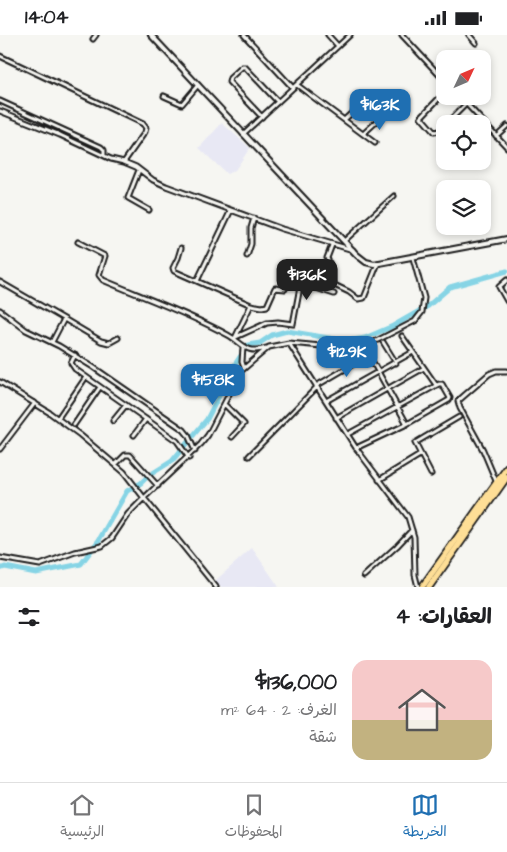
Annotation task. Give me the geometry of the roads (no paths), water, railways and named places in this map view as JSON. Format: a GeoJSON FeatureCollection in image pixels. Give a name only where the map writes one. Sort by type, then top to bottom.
{"type":"FeatureCollection","features":[{"type":"Feature","properties":{"kind":"highway"},"geometry":{"type":"LineString","coordinates":[[428,587],[488,497],[496,481],[507,468]]}},
{"type":"Feature","properties":{"kind":"highway"},"geometry":{"type":"LineString","coordinates":[[422,587],[488,497],[507,477]]}},
{"type":"Feature","properties":{"kind":"street"},"geometry":{"type":"LineString","coordinates":[[93,39],[96,35]]}},
{"type":"Feature","properties":{"kind":"street"},"geometry":{"type":"LineString","coordinates":[[151,35],[366,263],[413,258],[507,239]]}},
{"type":"Feature","properties":{"kind":"street"},"geometry":{"type":"LineString","coordinates":[[244,35],[293,88]]}},
{"type":"Feature","properties":{"kind":"street"},"geometry":{"type":"LineString","coordinates":[[328,35],[338,46]]}},
{"type":"Feature","properties":{"kind":"street"},"geometry":{"type":"LineString","coordinates":[[243,133],[350,35]]}},
{"type":"Feature","properties":{"kind":"street"},"geometry":{"type":"LineString","coordinates":[[402,35],[436,71]]}},
{"type":"Feature","properties":{"kind":"street"},"geometry":{"type":"LineString","coordinates":[[469,35],[476,43]]}},
{"type":"Feature","properties":{"kind":"street"},"geometry":{"type":"LineString","coordinates":[[0,56],[143,124],[146,128],[145,132],[124,162]]}},
{"type":"Feature","properties":{"kind":"street"},"geometry":{"type":"LineString","coordinates":[[262,117],[229,82],[230,78],[242,67],[245,67],[278,102]]}},
{"type":"Feature","properties":{"kind":"street"},"geometry":{"type":"LineString","coordinates":[[164,96],[182,104],[198,85]]}},
{"type":"Feature","properties":{"kind":"street"},"geometry":{"type":"LineString","coordinates":[[297,85],[375,143]]}},
{"type":"Feature","properties":{"kind":"street"},"geometry":{"type":"LineString","coordinates":[[344,120],[368,98]]}},
{"type":"Feature","properties":{"kind":"street"},"geometry":{"type":"LineString","coordinates":[[0,101],[101,147],[104,155]]}},
{"type":"Feature","properties":{"kind":"street"},"geometry":{"type":"LineString","coordinates":[[436,102],[421,117],[434,132],[436,132]]}},
{"type":"Feature","properties":{"kind":"street"},"geometry":{"type":"LineString","coordinates":[[455,115],[465,105]]}},
{"type":"Feature","properties":{"kind":"street"},"geometry":{"type":"LineString","coordinates":[[467,105],[475,115]]}},
{"type":"Feature","properties":{"kind":"street"},"geometry":{"type":"LineString","coordinates":[[0,111],[124,162],[153,180],[231,210],[353,251]]}},
{"type":"Feature","properties":{"kind":"street"},"geometry":{"type":"LineString","coordinates":[[363,134],[385,114]]}},
{"type":"Feature","properties":{"kind":"street"},"geometry":{"type":"LineString","coordinates":[[496,136],[507,126]]}},
{"type":"Feature","properties":{"kind":"street"},"geometry":{"type":"LineString","coordinates":[[491,132],[507,147]]}},
{"type":"Feature","properties":{"kind":"street"},"geometry":{"type":"LineString","coordinates":[[139,170],[128,199],[150,210]]}},
{"type":"Feature","properties":{"kind":"street"},"geometry":{"type":"LineString","coordinates":[[344,241],[394,196]]}},
{"type":"Feature","properties":{"kind":"street"},"geometry":{"type":"LineString","coordinates":[[197,281],[231,210]]}},
{"type":"Feature","properties":{"kind":"street"},"geometry":{"type":"LineString","coordinates":[[247,256],[251,244],[251,228],[254,218]]}},
{"type":"Feature","properties":{"kind":"street"},"geometry":{"type":"LineString","coordinates":[[78,242],[105,256],[99,275],[103,280],[158,301],[236,338],[244,350],[242,362],[244,367]]}},
{"type":"Feature","properties":{"kind":"street"},"geometry":{"type":"LineString","coordinates":[[332,245],[327,258],[330,265],[326,281],[350,292],[358,299],[364,298],[378,263]]}},
{"type":"Feature","properties":{"kind":"street"},"geometry":{"type":"LineString","coordinates":[[180,248],[173,270],[251,305],[267,306],[276,288],[285,289]]}},
{"type":"Feature","properties":{"kind":"street"},"geometry":{"type":"LineString","coordinates":[[244,350],[259,351],[289,343],[343,348],[365,345],[413,323],[422,312],[423,292],[413,258]]}},
{"type":"Feature","properties":{"kind":"street"},"geometry":{"type":"LineString","coordinates":[[507,280],[499,287],[507,301]]}},
{"type":"Feature","properties":{"kind":"street"},"geometry":{"type":"LineString","coordinates":[[0,283],[101,341],[109,343],[118,338]]}},
{"type":"Feature","properties":{"kind":"street"},"geometry":{"type":"LineString","coordinates":[[236,338],[266,323],[278,322],[293,325],[300,287],[304,284],[334,295]]}},
{"type":"Feature","properties":{"kind":"street"},"geometry":{"type":"LineString","coordinates":[[236,338],[251,305]]}},
{"type":"Feature","properties":{"kind":"street"},"geometry":{"type":"LineString","coordinates":[[0,311],[26,330],[75,355],[184,430],[195,451]]}},
{"type":"Feature","properties":{"kind":"street"},"geometry":{"type":"LineString","coordinates":[[52,342],[64,319]]}},
{"type":"Feature","properties":{"kind":"street"},"geometry":{"type":"LineString","coordinates":[[402,336],[436,385]]}},
{"type":"Feature","properties":{"kind":"street"},"geometry":{"type":"LineString","coordinates":[[383,342],[396,363]]}},
{"type":"Feature","properties":{"kind":"street"},"geometry":{"type":"LineString","coordinates":[[289,343],[356,448],[404,510],[413,530],[415,575],[418,587]]}},
{"type":"Feature","properties":{"kind":"street"},"geometry":{"type":"LineString","coordinates":[[0,558],[40,565],[96,548],[108,542],[128,514],[195,451],[208,435],[231,388],[244,367],[269,347]]}},
{"type":"Feature","properties":{"kind":"street"},"geometry":{"type":"LineString","coordinates":[[365,348],[407,424]]}},
{"type":"Feature","properties":{"kind":"street"},"geometry":{"type":"LineString","coordinates":[[326,401],[379,373],[413,352]]}},
{"type":"Feature","properties":{"kind":"street"},"geometry":{"type":"LineString","coordinates":[[75,355],[71,363],[72,366],[181,446],[189,458]]}},
{"type":"Feature","properties":{"kind":"street"},"geometry":{"type":"LineString","coordinates":[[249,456],[316,386],[369,355]]}},
{"type":"Feature","properties":{"kind":"street"},"geometry":{"type":"LineString","coordinates":[[192,368],[231,388]]}},
{"type":"Feature","properties":{"kind":"street"},"geometry":{"type":"LineString","coordinates":[[336,418],[424,368]]}},
{"type":"Feature","properties":{"kind":"street"},"geometry":{"type":"LineString","coordinates":[[496,481],[483,450],[458,402],[460,398],[489,374],[496,371],[507,371]]}},
{"type":"Feature","properties":{"kind":"street"},"geometry":{"type":"LineString","coordinates":[[58,418],[86,377]]}},
{"type":"Feature","properties":{"kind":"street"},"geometry":{"type":"LineString","coordinates":[[0,382],[58,418],[116,464],[216,587]]}},
{"type":"Feature","properties":{"kind":"street"},"geometry":{"type":"LineString","coordinates":[[347,434],[436,385],[442,384],[450,400],[407,424],[356,448]]}},
{"type":"Feature","properties":{"kind":"street"},"geometry":{"type":"LineString","coordinates":[[74,425],[100,387]]}},
{"type":"Feature","properties":{"kind":"street"},"geometry":{"type":"LineString","coordinates":[[0,449],[35,403]]}},
{"type":"Feature","properties":{"kind":"street"},"geometry":{"type":"LineString","coordinates":[[224,404],[244,424],[232,437]]}},
{"type":"Feature","properties":{"kind":"street"},"geometry":{"type":"LineString","coordinates":[[113,421],[126,405]]}},
{"type":"Feature","properties":{"kind":"street"},"geometry":{"type":"LineString","coordinates":[[431,474],[414,445],[415,442],[459,417]]}},
{"type":"Feature","properties":{"kind":"street"},"geometry":{"type":"LineString","coordinates":[[134,435],[146,419]]}},
{"type":"Feature","properties":{"kind":"street"},"geometry":{"type":"LineString","coordinates":[[116,464],[124,455],[128,455],[146,471],[158,486]]}},
{"type":"Feature","properties":{"kind":"street"},"geometry":{"type":"LineString","coordinates":[[379,480],[420,455]]}},
{"type":"Feature","properties":{"kind":"street"},"geometry":{"type":"LineString","coordinates":[[364,576],[413,530]]}},
{"type":"Feature","properties":{"kind":"waterway"},"geometry":{"type":"LineString","coordinates":[[0,569],[5,567],[36,573],[81,564],[99,540],[127,491],[172,461],[207,419],[236,363],[248,345],[260,343],[272,335],[287,331],[347,341],[365,338],[393,326],[428,306],[450,287],[507,271]]}}]}
